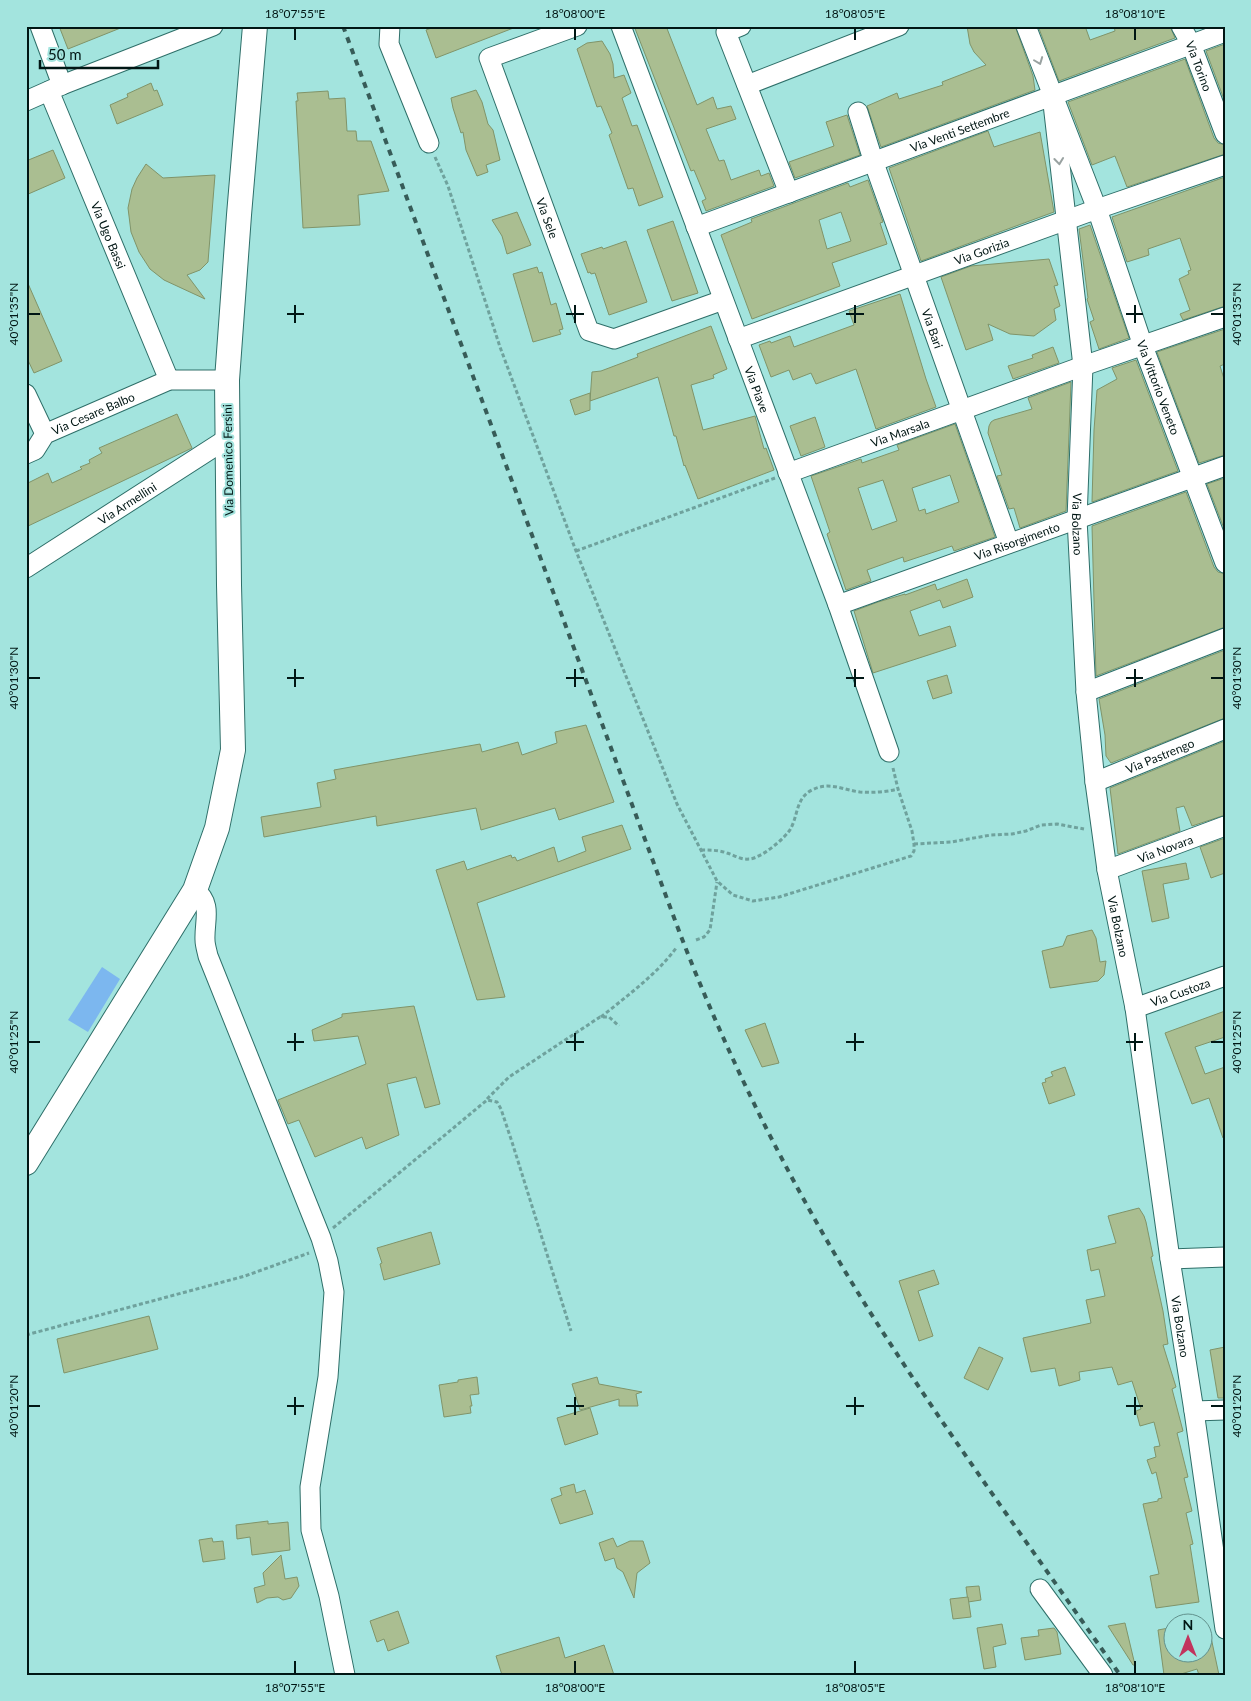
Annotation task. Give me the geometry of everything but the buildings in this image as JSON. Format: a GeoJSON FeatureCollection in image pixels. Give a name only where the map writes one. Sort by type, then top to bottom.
{"type":"FeatureCollection","features":[{"type":"Feature","properties":{"kind":"main road","name":"Via Domenico Fersini"},"geometry":{"type":"LineString","coordinates":[[26,1163],[195,890],[217,828],[233,750],[227,380],[239,215],[256,26]]}},
{"type":"Feature","properties":{"kind":"street","name":"Via Ugo Bassi"},"geometry":{"type":"LineString","coordinates":[[40,26],[56,88],[169,380]]}},
{"type":"Feature","properties":{"kind":"street"},"geometry":{"type":"LineString","coordinates":[[26,101],[213,26]]}},
{"type":"Feature","properties":{"kind":"street"},"geometry":{"type":"LineString","coordinates":[[390,26],[389,44],[429,143]]}},
{"type":"Feature","properties":{"kind":"street","name":"Via Sele"},"geometry":{"type":"LineString","coordinates":[[577,26],[489,58],[589,331],[614,339],[723,300]]}},
{"type":"Feature","properties":{"kind":"street","name":"Via Piave"},"geometry":{"type":"LineString","coordinates":[[621,26],[838,604],[889,752]]}},
{"type":"Feature","properties":{"kind":"street"},"geometry":{"type":"LineString","coordinates":[[741,26],[726,32],[789,193]]}},
{"type":"Feature","properties":{"kind":"street"},"geometry":{"type":"LineString","coordinates":[[747,85],[899,26]]}},
{"type":"Feature","properties":{"kind":"street"},"geometry":{"type":"LineString","coordinates":[[1026,26],[1052,95]]}},
{"type":"Feature","properties":{"kind":"street","name":"Via Torino"},"geometry":{"type":"LineString","coordinates":[[1181,26],[1191,44],[1225,134]]}},
{"type":"Feature","properties":{"kind":"street","name":"Via Venti Settembre"},"geometry":{"type":"LineString","coordinates":[[696,228],[1225,32]]}},
{"type":"Feature","properties":{"kind":"street","name":"Via Vittorio Veneto"},"geometry":{"type":"LineString","coordinates":[[1052,95],[1097,209],[1143,346],[1225,563]]}},
{"type":"Feature","properties":{"kind":"street","name":"Via Bolzano"},"geometry":{"type":"LineString","coordinates":[[1052,95],[1083,366],[1077,519],[1086,692],[1095,782],[1107,870],[1135,1008],[1170,1259],[1221,1580],[1225,1628]]}},
{"type":"Feature","properties":{"kind":"street","name":"Via Bari"},"geometry":{"type":"LineString","coordinates":[[858,112],[874,163],[1009,543]]}},
{"type":"Feature","properties":{"kind":"street","name":"Via Gorizia"},"geometry":{"type":"LineString","coordinates":[[738,339],[914,274],[1225,165]]}},
{"type":"Feature","properties":{"kind":"street","name":"Via Marsala"},"geometry":{"type":"LineString","coordinates":[[788,473],[1083,366],[1225,317]]}},
{"type":"Feature","properties":{"kind":"street"},"geometry":{"type":"LineString","coordinates":[[169,380],[227,380]]}},
{"type":"Feature","properties":{"kind":"street","name":"Via Cesare Balbo"},"geometry":{"type":"LineString","coordinates":[[26,454],[35,450],[45,434],[169,380]]}},
{"type":"Feature","properties":{"kind":"street"},"geometry":{"type":"LineString","coordinates":[[26,394],[45,434]]}},
{"type":"Feature","properties":{"kind":"street","name":"Via Armellini"},"geometry":{"type":"LineString","coordinates":[[26,568],[228,438]]}},
{"type":"Feature","properties":{"kind":"street","name":"Via Risorgimento"},"geometry":{"type":"LineString","coordinates":[[838,604],[1225,466]]}},
{"type":"Feature","properties":{"kind":"street"},"geometry":{"type":"LineString","coordinates":[[1086,692],[1225,638]]}},
{"type":"Feature","properties":{"kind":"street","name":"Via Pastrengo"},"geometry":{"type":"LineString","coordinates":[[1095,782],[1225,729]]}},
{"type":"Feature","properties":{"kind":"street","name":"Via Novara"},"geometry":{"type":"LineString","coordinates":[[1107,870],[1225,826]]}},
{"type":"Feature","properties":{"kind":"street"},"geometry":{"type":"LineString","coordinates":[[195,890],[205,900],[205,940],[208,956],[322,1242],[334,1292],[328,1377],[310,1487],[311,1530],[329,1596],[345,1675]]}},
{"type":"Feature","properties":{"kind":"street","name":"Via Custoza"},"geometry":{"type":"LineString","coordinates":[[1135,1008],[1225,976]]}},
{"type":"Feature","properties":{"kind":"street"},"geometry":{"type":"LineString","coordinates":[[1170,1259],[1225,1256]]}},
{"type":"Feature","properties":{"kind":"street"},"geometry":{"type":"LineString","coordinates":[[1194,1411],[1225,1410]]}},
{"type":"Feature","properties":{"kind":"street"},"geometry":{"type":"LineString","coordinates":[[1040,1589],[1103,1675]]}},
{"type":"Feature","properties":{"kind":"path"},"geometry":{"type":"LineString","coordinates":[[429,143],[448,186],[500,347],[576,551],[677,804],[717,881],[733,895],[753,901],[779,897],[911,856],[914,851],[912,832],[898,789],[889,752]]}},
{"type":"Feature","properties":{"kind":"path"},"geometry":{"type":"LineString","coordinates":[[576,551],[788,473]]}},
{"type":"Feature","properties":{"kind":"path"},"geometry":{"type":"LineString","coordinates":[[701,850],[715,850],[750,860],[763,854],[788,832],[801,799],[810,791],[820,786],[829,785],[860,792],[898,789]]}},
{"type":"Feature","properties":{"kind":"path"},"geometry":{"type":"LineString","coordinates":[[914,844],[951,842],[1026,831],[1041,825],[1057,824],[1102,834]]}},
{"type":"Feature","properties":{"kind":"path"},"geometry":{"type":"LineString","coordinates":[[696,940],[704,937],[710,930],[717,881]]}},
{"type":"Feature","properties":{"kind":"path"},"geometry":{"type":"LineString","coordinates":[[26,1335],[245,1276],[322,1242],[487,1100],[509,1077],[600,1017],[649,978],[664,964],[677,947]]}},
{"type":"Feature","properties":{"kind":"path"},"geometry":{"type":"LineString","coordinates":[[600,1017],[609,1017],[619,1026]]}},
{"type":"Feature","properties":{"kind":"path"},"geometry":{"type":"LineString","coordinates":[[487,1100],[497,1102],[501,1109],[571,1331]]}},
{"type":"Feature","properties":{"kind":"water"},"geometry":{"type":"Polygon","coordinates":[[[102,967],[120,979],[88,1032],[68,1020],[102,967]]]}},
{"type":"Feature","properties":{"kind":"railway"},"geometry":{"type":"LineString","coordinates":[[343,26],[679,931],[701,987],[750,1096],[806,1203],[867,1307],[953,1437],[1120,1675]]}}]}
